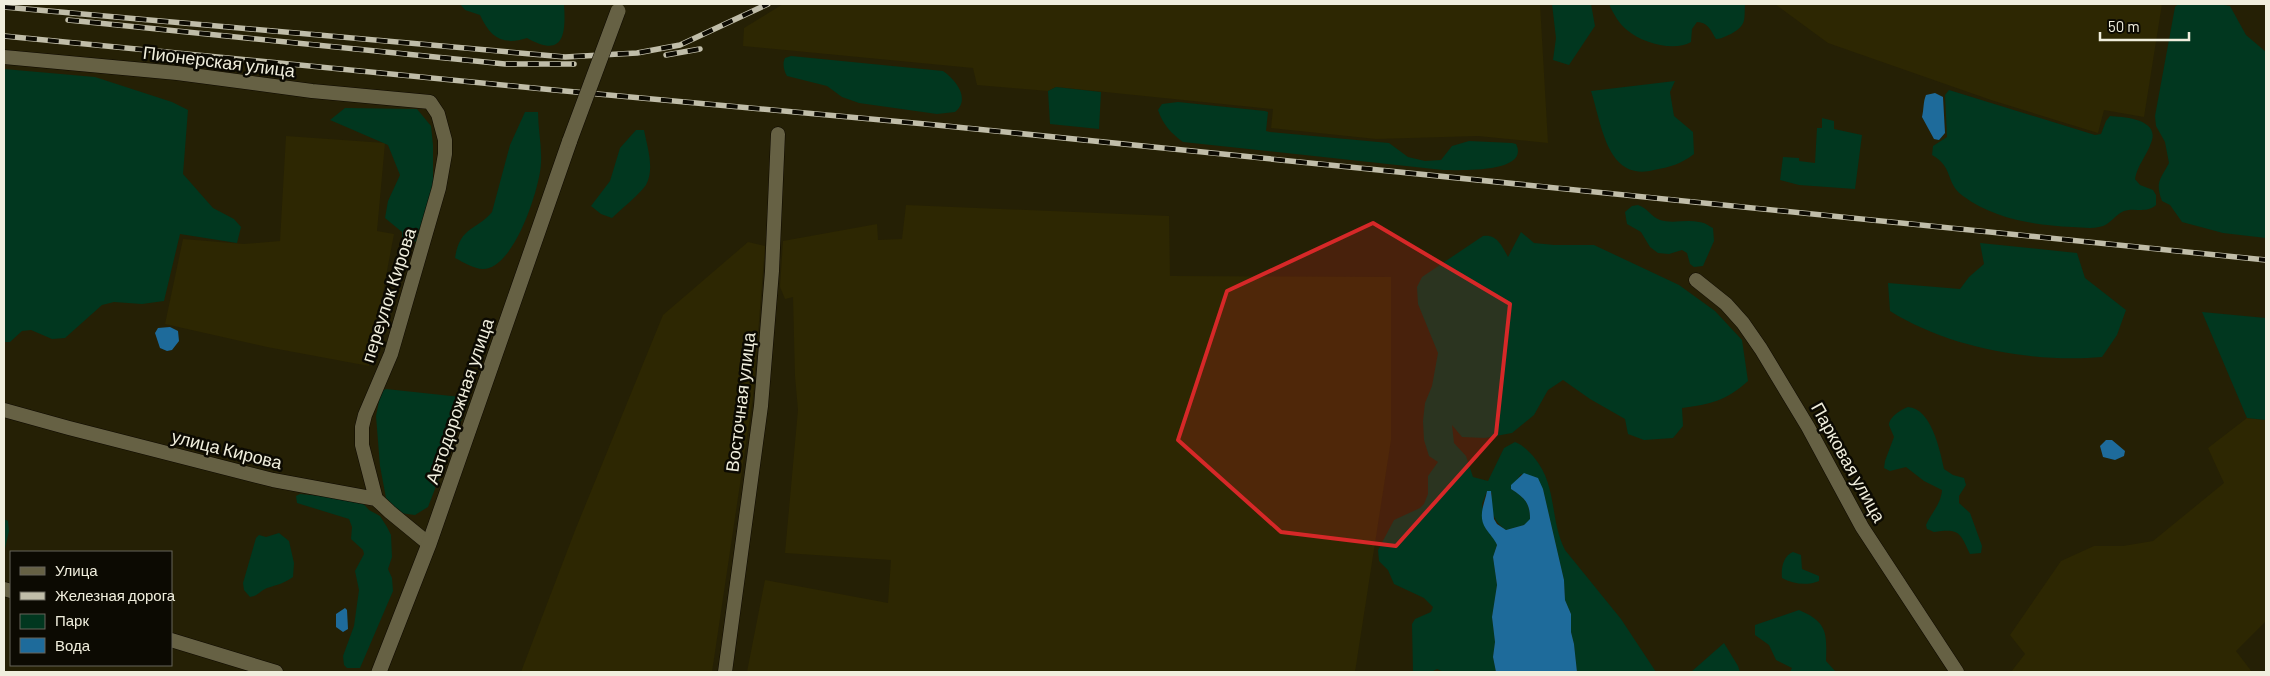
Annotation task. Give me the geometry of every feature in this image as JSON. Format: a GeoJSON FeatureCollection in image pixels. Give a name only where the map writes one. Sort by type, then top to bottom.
{"type":"FeatureCollection","features":[{"type":"Feature","properties":{"kind":"main road","name":"Автодорожная улица"},"geometry":{"type":"LineString","coordinates":[[379,672],[430,544],[570,140],[620,8]]}},
{"type":"Feature","properties":{"kind":"street","name":"Пионерская улица"},"geometry":{"type":"LineString","coordinates":[[4,57],[177,73],[312,91],[430,102]]}},
{"type":"Feature","properties":{"kind":"street","name":"переулок Кирова"},"geometry":{"type":"LineString","coordinates":[[376,499],[362,445],[362,427],[365,415],[391,354],[439,188],[445,154],[445,140],[438,114],[430,102]]}},
{"type":"Feature","properties":{"kind":"street","name":"Восточная улица"},"geometry":{"type":"LineString","coordinates":[[726,672],[761,406],[772,272],[778,134]]}},
{"type":"Feature","properties":{"kind":"street","name":"Парковая улица"},"geometry":{"type":"LineString","coordinates":[[1696,280],[1726,304],[1761,349],[1808,427],[1862,527],[1958,672]]}},
{"type":"Feature","properties":{"kind":"street","name":"улица Кирова"},"geometry":{"type":"LineString","coordinates":[[4,410],[273,480],[376,499]]}},
{"type":"Feature","properties":{"kind":"street"},"geometry":{"type":"LineString","coordinates":[[376,499],[430,544]]}},
{"type":"Feature","properties":{"kind":"street"},"geometry":{"type":"LineString","coordinates":[[172,640],[276,672]]}},
{"type":"Feature","properties":{"kind":"highlighted area"},"geometry":{"type":"Polygon","coordinates":[[[1373,223],[1510,304],[1496,434],[1396,546],[1281,532],[1178,440],[1227,291],[1373,223]]]}},
{"type":"Feature","properties":{"kind":"shaded area"},"geometry":{"type":"Polygon","coordinates":[[[783,4],[1540,4],[1548,143],[1478,136],[1376,139],[1271,128],[1273,109],[1056,87],[1048,91],[977,85],[973,68],[743,46],[744,28],[783,4]]]}},
{"type":"Feature","properties":{"kind":"shaded area"},"geometry":{"type":"Polygon","coordinates":[[[1775,4],[2162,4],[2144,117],[2104,110],[2098,133],[1991,100],[1828,43],[1775,4]]]}},
{"type":"Feature","properties":{"kind":"shaded area"},"geometry":{"type":"Polygon","coordinates":[[[286,136],[385,143],[377,231],[394,234],[369,366],[267,347],[165,324],[183,239],[244,244],[280,241],[286,136]]]}},
{"type":"Feature","properties":{"kind":"shaded area"},"geometry":{"type":"Polygon","coordinates":[[[906,205],[1169,216],[1170,276],[1391,277],[1391,440],[1355,672],[747,672],[765,580],[888,603],[891,560],[785,553],[798,410],[793,297],[785,299],[780,287],[783,241],[877,224],[878,240],[902,239],[906,205]]]}},
{"type":"Feature","properties":{"kind":"shaded area"},"geometry":{"type":"Polygon","coordinates":[[[748,242],[765,246],[753,397],[712,672],[521,672],[576,528],[663,315],[748,242]]]}},
{"type":"Feature","properties":{"kind":"shaded area"},"geometry":{"type":"Polygon","coordinates":[[[2247,418],[2266,420],[2266,621],[2236,651],[2252,672],[2011,672],[2025,654],[2010,635],[2061,561],[2094,546],[2123,546],[2153,541],[2224,483],[2208,448],[2247,418]]]}},
{"type":"Feature","properties":{"kind":"green space"},"geometry":{"type":"Polygon","coordinates":[[[460,4],[564,4],[563,33],[560,40],[549,46],[539,44],[527,38],[511,41],[504,40],[498,38],[488,29],[480,15],[465,10],[460,4]]]}},
{"type":"Feature","properties":{"kind":"green space"},"geometry":{"type":"Polygon","coordinates":[[[1552,4],[1591,4],[1595,26],[1569,65],[1553,60],[1556,38],[1552,4]]]}},
{"type":"Feature","properties":{"kind":"green space"},"geometry":{"type":"Polygon","coordinates":[[[1609,4],[1745,4],[1744,22],[1736,31],[1716,39],[1707,25],[1697,22],[1692,29],[1691,42],[1676,46],[1658,45],[1633,35],[1624,28],[1614,15],[1609,4]]]}},
{"type":"Feature","properties":{"kind":"green space"},"geometry":{"type":"Polygon","coordinates":[[[2178,4],[2218,4],[2230,6],[2246,35],[2266,52],[2266,238],[2223,233],[2182,222],[2170,205],[2162,201],[2159,185],[2169,163],[2165,142],[2156,126],[2155,116],[2175,7],[2178,4]]]}},
{"type":"Feature","properties":{"kind":"green space"},"geometry":{"type":"Polygon","coordinates":[[[791,56],[943,71],[957,84],[962,101],[960,107],[955,112],[937,114],[859,103],[842,97],[827,86],[787,76],[784,70],[785,58],[791,56]]]}},
{"type":"Feature","properties":{"kind":"green space"},"geometry":{"type":"Polygon","coordinates":[[[4,69],[95,77],[172,102],[188,110],[183,174],[213,208],[234,219],[241,227],[237,243],[180,234],[164,301],[142,304],[114,302],[102,305],[65,338],[52,339],[31,330],[22,331],[10,342],[4,342],[4,69]]]}},
{"type":"Feature","properties":{"kind":"green space"},"geometry":{"type":"Polygon","coordinates":[[[1675,81],[1670,92],[1674,116],[1693,132],[1694,154],[1680,163],[1660,169],[1638,171],[1626,168],[1616,159],[1609,148],[1603,134],[1591,91],[1675,81]]]}},
{"type":"Feature","properties":{"kind":"green space"},"geometry":{"type":"Polygon","coordinates":[[[1056,87],[1101,92],[1099,129],[1050,124],[1048,91],[1056,87]]]}},
{"type":"Feature","properties":{"kind":"green space"},"geometry":{"type":"Polygon","coordinates":[[[1949,90],[2095,135],[2101,134],[2110,116],[2124,117],[2146,124],[2151,129],[2153,135],[2135,179],[2140,185],[2153,190],[2156,195],[2156,205],[2144,210],[2124,211],[2103,226],[2089,228],[2029,222],[2001,215],[1975,204],[1957,191],[1944,165],[1932,155],[1933,146],[1947,137],[1945,95],[1949,90]]]}},
{"type":"Feature","properties":{"kind":"green space"},"geometry":{"type":"Polygon","coordinates":[[[1178,102],[1265,111],[1268,112],[1266,131],[1389,143],[1408,157],[1425,161],[1441,160],[1452,146],[1469,141],[1516,144],[1518,154],[1513,161],[1490,168],[1443,170],[1183,142],[1168,128],[1158,110],[1162,104],[1178,102]]]}},
{"type":"Feature","properties":{"kind":"green space"},"geometry":{"type":"Polygon","coordinates":[[[345,108],[417,109],[431,126],[433,196],[420,241],[402,243],[402,232],[385,218],[388,201],[400,175],[388,145],[330,120],[345,108]]]}},
{"type":"Feature","properties":{"kind":"green space"},"geometry":{"type":"Polygon","coordinates":[[[525,112],[538,112],[541,163],[536,190],[523,225],[515,242],[505,256],[494,265],[483,269],[476,268],[455,258],[457,248],[465,234],[492,212],[510,145],[525,112]]]}},
{"type":"Feature","properties":{"kind":"green space"},"geometry":{"type":"Polygon","coordinates":[[[1822,118],[1834,121],[1834,129],[1862,135],[1855,189],[1799,185],[1780,180],[1783,157],[1799,158],[1799,161],[1815,163],[1817,128],[1822,128],[1822,118]]]}},
{"type":"Feature","properties":{"kind":"green space"},"geometry":{"type":"Polygon","coordinates":[[[636,130],[644,130],[650,158],[649,179],[639,193],[612,218],[601,214],[591,206],[610,181],[620,148],[636,130]]]}},
{"type":"Feature","properties":{"kind":"green space"},"geometry":{"type":"Polygon","coordinates":[[[1638,205],[1660,220],[1670,222],[1701,222],[1713,228],[1714,241],[1703,266],[1694,267],[1690,264],[1687,253],[1682,250],[1669,254],[1658,253],[1650,247],[1641,232],[1627,224],[1625,212],[1632,206],[1638,205]]]}},
{"type":"Feature","properties":{"kind":"green space"},"geometry":{"type":"Polygon","coordinates":[[[1521,232],[1534,243],[1594,245],[1679,285],[1715,311],[1742,340],[1748,381],[1718,401],[1682,408],[1683,426],[1673,438],[1644,440],[1628,434],[1625,419],[1590,399],[1563,380],[1548,390],[1534,415],[1512,433],[1485,438],[1462,437],[1452,425],[1454,443],[1466,456],[1473,477],[1488,481],[1504,448],[1515,442],[1523,446],[1533,456],[1546,478],[1560,538],[1565,550],[1621,619],[1656,672],[1577,672],[1571,632],[1571,614],[1565,600],[1564,580],[1543,489],[1521,474],[1511,489],[1520,495],[1528,505],[1530,520],[1524,525],[1506,530],[1498,523],[1493,514],[1491,504],[1492,493],[1487,491],[1482,504],[1486,529],[1493,536],[1497,545],[1493,557],[1497,585],[1492,617],[1495,642],[1493,657],[1496,672],[1444,672],[1437,669],[1431,672],[1413,672],[1412,624],[1415,619],[1431,612],[1433,607],[1424,598],[1394,584],[1388,570],[1379,561],[1378,550],[1394,520],[1420,508],[1424,504],[1428,494],[1428,476],[1438,462],[1429,456],[1424,440],[1423,421],[1425,403],[1432,386],[1438,353],[1418,304],[1417,287],[1422,277],[1483,236],[1495,239],[1508,257],[1521,232]]]}},
{"type":"Feature","properties":{"kind":"green space"},"geometry":{"type":"Polygon","coordinates":[[[1980,243],[2077,253],[2085,278],[2126,310],[2117,335],[2102,357],[2048,358],[1992,350],[1938,335],[1890,311],[1888,283],[1960,289],[1969,277],[1984,264],[1980,243]]]}},
{"type":"Feature","properties":{"kind":"green space"},"geometry":{"type":"Polygon","coordinates":[[[2202,312],[2266,318],[2266,420],[2247,418],[2202,312]]]}},
{"type":"Feature","properties":{"kind":"green space"},"geometry":{"type":"Polygon","coordinates":[[[386,389],[470,398],[428,507],[415,515],[400,513],[386,498],[380,466],[376,416],[381,391],[386,389]]]}},
{"type":"Feature","properties":{"kind":"green space"},"geometry":{"type":"Polygon","coordinates":[[[1908,407],[1916,409],[1923,414],[1928,422],[1937,441],[1944,469],[1953,475],[1964,478],[1966,485],[1959,496],[1959,503],[1970,513],[1982,546],[1981,553],[1970,554],[1961,536],[1954,531],[1934,532],[1927,529],[1926,525],[1938,504],[1942,490],[1924,481],[1906,467],[1890,471],[1884,468],[1894,437],[1889,425],[1891,419],[1908,407]]]}},
{"type":"Feature","properties":{"kind":"green space"},"geometry":{"type":"Polygon","coordinates":[[[300,494],[360,500],[369,510],[380,516],[391,535],[392,557],[388,569],[392,578],[393,591],[360,668],[347,668],[344,665],[343,656],[354,626],[359,590],[355,571],[364,554],[363,550],[351,539],[352,527],[349,519],[297,503],[296,496],[300,494]]]}},
{"type":"Feature","properties":{"kind":"green space"},"geometry":{"type":"Polygon","coordinates":[[[4,519],[8,521],[9,531],[4,553],[4,519]]]}},
{"type":"Feature","properties":{"kind":"green space"},"geometry":{"type":"Polygon","coordinates":[[[279,533],[289,541],[294,563],[293,577],[250,597],[244,590],[243,583],[256,538],[259,535],[266,537],[279,533]]]}},
{"type":"Feature","properties":{"kind":"green space"},"geometry":{"type":"Polygon","coordinates":[[[1793,552],[1801,555],[1802,569],[1819,576],[1819,581],[1800,584],[1782,578],[1783,563],[1787,556],[1793,552]]]}},
{"type":"Feature","properties":{"kind":"green space"},"geometry":{"type":"Polygon","coordinates":[[[1799,610],[1815,619],[1823,629],[1826,642],[1826,661],[1836,672],[1790,672],[1792,668],[1776,660],[1769,645],[1755,635],[1755,625],[1799,610]]]}},
{"type":"Feature","properties":{"kind":"green space"},"geometry":{"type":"Polygon","coordinates":[[[1724,643],[1740,672],[1691,672],[1724,643]]]}},
{"type":"Feature","properties":{"kind":"water"},"geometry":{"type":"Polygon","coordinates":[[[1935,93],[1943,97],[1945,133],[1939,140],[1934,139],[1922,117],[1926,95],[1935,93]]]}},
{"type":"Feature","properties":{"kind":"water"},"geometry":{"type":"Polygon","coordinates":[[[170,327],[178,331],[179,341],[172,350],[167,351],[160,348],[155,333],[158,328],[170,327]]]}},
{"type":"Feature","properties":{"kind":"water"},"geometry":{"type":"Polygon","coordinates":[[[2106,440],[2112,440],[2125,451],[2124,456],[2115,460],[2103,457],[2100,446],[2106,440]]]}},
{"type":"Feature","properties":{"kind":"water"},"geometry":{"type":"Polygon","coordinates":[[[1524,473],[1538,478],[1543,489],[1564,580],[1565,600],[1571,614],[1571,632],[1577,672],[1496,672],[1493,657],[1495,642],[1492,617],[1497,585],[1493,557],[1497,545],[1483,524],[1482,510],[1487,491],[1491,491],[1494,519],[1497,524],[1506,530],[1524,525],[1530,519],[1528,505],[1520,495],[1511,489],[1511,485],[1524,473]]]}},
{"type":"Feature","properties":{"kind":"water"},"geometry":{"type":"Polygon","coordinates":[[[345,608],[347,610],[348,629],[343,632],[336,627],[336,614],[345,608]]]}},
{"type":"Feature","properties":{"kind":"railway"},"geometry":{"type":"LineString","coordinates":[[4,7],[565,57],[637,53],[680,45],[768,4]]}},
{"type":"Feature","properties":{"kind":"railway"},"geometry":{"type":"LineString","coordinates":[[68,20],[505,64],[574,64]]}},
{"type":"Feature","properties":{"kind":"railway"},"geometry":{"type":"LineString","coordinates":[[4,36],[936,125],[2266,260]]}},
{"type":"Feature","properties":{"kind":"railway"},"geometry":{"type":"LineString","coordinates":[[666,55],[700,49]]}}]}
